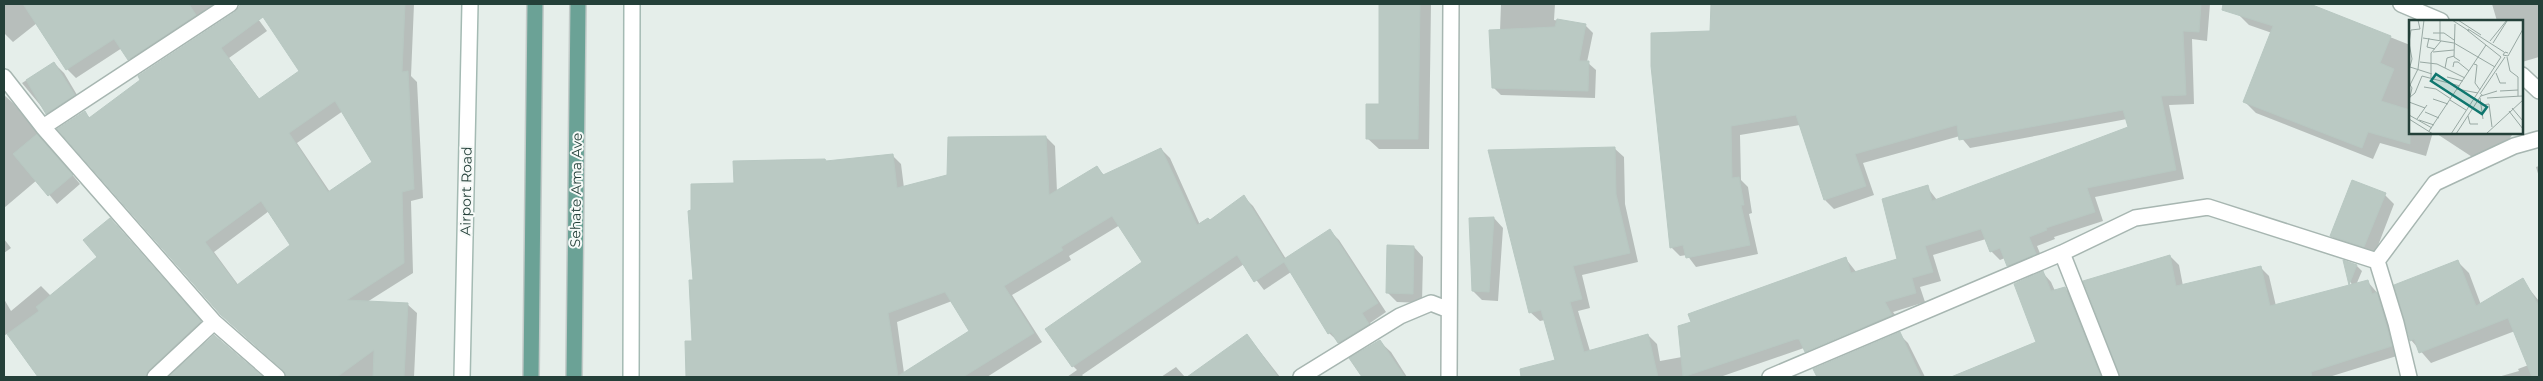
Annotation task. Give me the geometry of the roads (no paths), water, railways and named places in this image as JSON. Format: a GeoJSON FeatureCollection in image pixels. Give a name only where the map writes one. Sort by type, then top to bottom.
{"type":"FeatureCollection","features":[{"type":"Feature","properties":{"kind":"main road"},"geometry":{"type":"LineString","coordinates":[[531,377],[535,4]]}},
{"type":"Feature","properties":{"kind":"main road","name":"Sehate Ama Ave"},"geometry":{"type":"LineString","coordinates":[[574,377],[578,4]]}},
{"type":"Feature","properties":{"kind":"street"},"geometry":{"type":"LineString","coordinates":[[43,126],[230,4]]}},
{"type":"Feature","properties":{"kind":"street","name":"Airport Road"},"geometry":{"type":"LineString","coordinates":[[462,377],[470,4]]}},
{"type":"Feature","properties":{"kind":"street"},"geometry":{"type":"LineString","coordinates":[[631,377],[632,4]]}},
{"type":"Feature","properties":{"kind":"street"},"geometry":{"type":"LineString","coordinates":[[1449,377],[1450,4]]}},
{"type":"Feature","properties":{"kind":"street"},"geometry":{"type":"LineString","coordinates":[[2401,4],[2439,20]]}},
{"type":"Feature","properties":{"kind":"street"},"geometry":{"type":"LineString","coordinates":[[2523,76],[2539,91]]}},
{"type":"Feature","properties":{"kind":"street"},"geometry":{"type":"LineString","coordinates":[[4,77],[43,126],[214,322],[277,377]]}},
{"type":"Feature","properties":{"kind":"street"},"geometry":{"type":"LineString","coordinates":[[2377,261],[2435,183],[2514,146],[2539,139]]}},
{"type":"Feature","properties":{"kind":"street"},"geometry":{"type":"LineString","coordinates":[[1770,377],[2062,253],[2136,218],[2208,207],[2377,261]]}},
{"type":"Feature","properties":{"kind":"street"},"geometry":{"type":"LineString","coordinates":[[2062,253],[2111,377]]}},
{"type":"Feature","properties":{"kind":"street"},"geometry":{"type":"LineString","coordinates":[[2377,261],[2396,323],[2409,377]]}},
{"type":"Feature","properties":{"kind":"street"},"geometry":{"type":"LineString","coordinates":[[1301,377],[1400,316],[1431,304],[1449,310]]}},
{"type":"Feature","properties":{"kind":"street"},"geometry":{"type":"LineString","coordinates":[[154,377],[214,322]]}}]}
